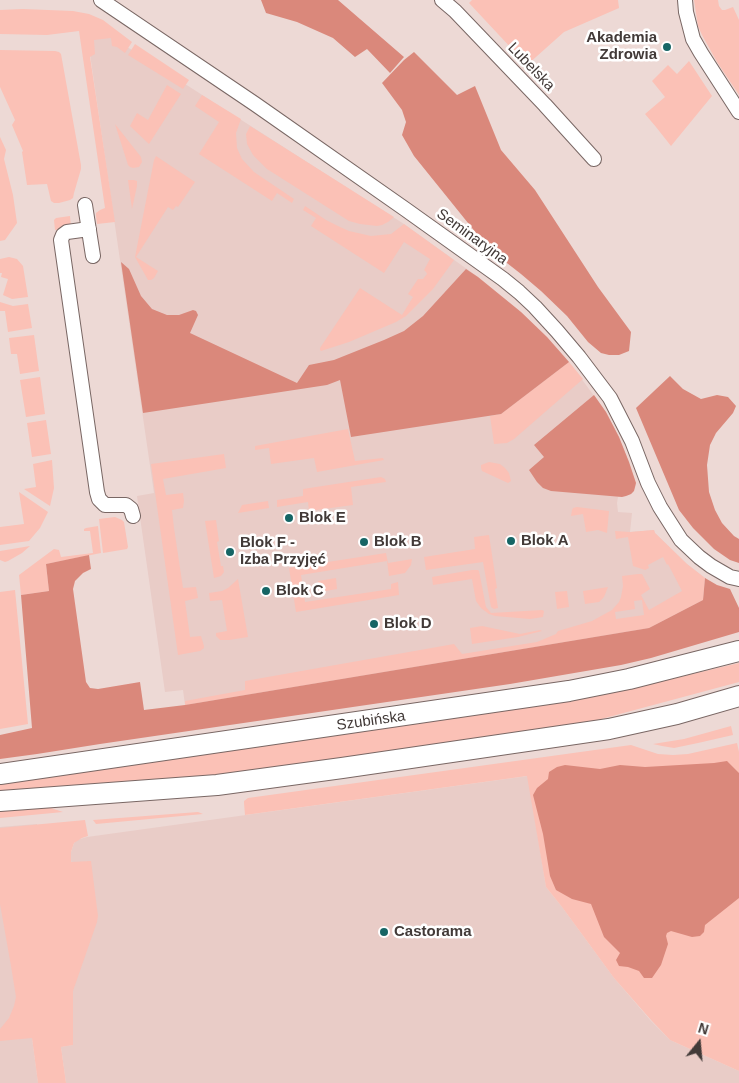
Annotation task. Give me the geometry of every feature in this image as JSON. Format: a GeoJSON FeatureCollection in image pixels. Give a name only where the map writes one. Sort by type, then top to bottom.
{"type":"FeatureCollection","features":[{"type":"Feature","properties":{"kind":"main road","name":"Szubińska"},"geometry":{"type":"LineString","coordinates":[[0,774],[569,691],[629,679],[739,651]]}},
{"type":"Feature","properties":{"kind":"main road"},"geometry":{"type":"LineString","coordinates":[[0,801],[217,785],[342,768],[609,729],[677,714],[739,696]]}},
{"type":"Feature","properties":{"kind":"street","name":"Seminaryjna"},"geometry":{"type":"LineString","coordinates":[[100,0],[398,203],[503,279],[524,297],[557,331],[610,398],[632,441],[660,507],[681,540],[705,562],[720,572],[739,579]]}},
{"type":"Feature","properties":{"kind":"street","name":"Lubelska"},"geometry":{"type":"LineString","coordinates":[[442,0],[455,11],[545,105],[594,159]]}},
{"type":"Feature","properties":{"kind":"street"},"geometry":{"type":"LineString","coordinates":[[685,0],[693,39],[739,112]]}},
{"type":"Feature","properties":{"kind":"street"},"geometry":{"type":"LineString","coordinates":[[86,205],[93,256]]}},
{"type":"Feature","properties":{"kind":"street"},"geometry":{"type":"LineString","coordinates":[[89,229],[67,232],[61,240],[97,492],[99,499],[105,505],[126,505],[131,509],[133,516]]}},
{"type":"Feature","properties":{"kind":"shaded area"},"geometry":{"type":"Polygon","coordinates":[[[261,0],[338,0],[404,57],[390,73],[367,49],[355,57],[333,38],[297,22],[266,13],[261,0]]]}},
{"type":"Feature","properties":{"kind":"shaded area"},"geometry":{"type":"Polygon","coordinates":[[[472,0],[618,0],[619,8],[564,32],[527,65],[469,3],[472,0]]]}},
{"type":"Feature","properties":{"kind":"shaded area"},"geometry":{"type":"Polygon","coordinates":[[[694,0],[718,0],[722,10],[733,7],[739,20],[739,95],[702,35],[698,26],[694,0]]]}},
{"type":"Feature","properties":{"kind":"shaded area"},"geometry":{"type":"Polygon","coordinates":[[[0,10],[73,11],[89,14],[103,20],[132,42],[125,53],[112,46],[111,38],[94,40],[95,54],[90,57],[115,222],[97,224],[96,213],[105,208],[79,31],[47,35],[0,34],[0,10]]]}},
{"type":"Feature","properties":{"kind":"shaded area"},"geometry":{"type":"Polygon","coordinates":[[[85,20],[404,224],[478,277],[521,312],[569,362],[606,412],[619,437],[636,483],[631,494],[618,497],[617,503],[618,512],[632,513],[630,532],[654,530],[687,564],[705,578],[649,628],[185,705],[183,690],[165,692],[137,496],[154,493],[85,20]]]}},
{"type":"Feature","properties":{"kind":"shaded area"},"geometry":{"type":"Polygon","coordinates":[[[135,44],[189,80],[183,89],[128,55],[135,44]]]}},
{"type":"Feature","properties":{"kind":"shaded area"},"geometry":{"type":"Polygon","coordinates":[[[0,50],[55,51],[61,54],[81,165],[73,198],[70,200],[54,203],[51,201],[47,184],[27,185],[23,151],[12,125],[15,120],[0,87],[0,50]]]}},
{"type":"Feature","properties":{"kind":"shaded area"},"geometry":{"type":"Polygon","coordinates":[[[414,52],[457,95],[475,86],[501,150],[535,190],[598,287],[631,332],[629,351],[619,355],[609,355],[601,353],[588,342],[567,316],[541,291],[489,249],[414,156],[402,135],[406,122],[402,110],[382,83],[414,52]]]}},
{"type":"Feature","properties":{"kind":"shaded area"},"geometry":{"type":"Polygon","coordinates":[[[689,61],[712,96],[671,146],[645,114],[665,97],[652,81],[668,65],[677,74],[689,61]]]}},
{"type":"Feature","properties":{"kind":"shaded area"},"geometry":{"type":"Polygon","coordinates":[[[167,85],[181,94],[149,144],[130,126],[137,113],[148,120],[167,85]]]}},
{"type":"Feature","properties":{"kind":"shaded area"},"geometry":{"type":"Polygon","coordinates":[[[202,95],[241,119],[236,133],[237,148],[242,159],[254,172],[294,199],[292,203],[277,193],[272,201],[199,154],[219,122],[195,106],[202,95]]]}},
{"type":"Feature","properties":{"kind":"shaded area"},"geometry":{"type":"Polygon","coordinates":[[[115,124],[141,157],[142,162],[139,167],[133,168],[128,165],[115,124]]]}},
{"type":"Feature","properties":{"kind":"shaded area"},"geometry":{"type":"Polygon","coordinates":[[[250,126],[394,217],[388,222],[377,226],[349,221],[267,169],[253,155],[247,144],[246,134],[250,126]]]}},
{"type":"Feature","properties":{"kind":"shaded area"},"geometry":{"type":"Polygon","coordinates":[[[0,137],[6,150],[4,159],[13,195],[17,223],[5,240],[0,241],[0,137]]]}},
{"type":"Feature","properties":{"kind":"shaded area"},"geometry":{"type":"Polygon","coordinates":[[[156,156],[195,182],[178,207],[176,206],[173,210],[168,207],[136,257],[158,271],[154,278],[148,280],[135,257],[156,156]]]}},
{"type":"Feature","properties":{"kind":"shaded area"},"geometry":{"type":"Polygon","coordinates":[[[128,180],[137,181],[132,209],[128,180]]]}},
{"type":"Feature","properties":{"kind":"shaded area"},"geometry":{"type":"Polygon","coordinates":[[[305,206],[326,220],[349,231],[371,236],[391,234],[404,224],[454,260],[433,289],[406,316],[349,342],[321,351],[320,348],[360,288],[402,315],[413,297],[408,294],[418,279],[423,279],[427,274],[424,270],[430,259],[404,242],[384,273],[311,226],[316,218],[303,210],[305,206]]]}},
{"type":"Feature","properties":{"kind":"shaded area"},"geometry":{"type":"Polygon","coordinates":[[[70,216],[71,228],[55,230],[54,220],[56,218],[70,216]]]}},
{"type":"Feature","properties":{"kind":"shaded area"},"geometry":{"type":"Polygon","coordinates":[[[9,257],[17,259],[23,266],[28,297],[12,299],[3,295],[8,279],[1,277],[0,259],[9,257]]]}},
{"type":"Feature","properties":{"kind":"shaded area"},"geometry":{"type":"Polygon","coordinates":[[[121,262],[129,269],[141,296],[152,309],[167,315],[179,315],[193,310],[196,311],[198,315],[190,333],[297,383],[309,365],[334,360],[404,331],[423,316],[466,269],[521,312],[569,362],[501,414],[351,437],[340,380],[327,385],[143,413],[121,262]]]}},
{"type":"Feature","properties":{"kind":"shaded area"},"geometry":{"type":"Polygon","coordinates":[[[0,302],[13,306],[28,304],[32,328],[8,332],[5,311],[0,311],[0,302]]]}},
{"type":"Feature","properties":{"kind":"shaded area"},"geometry":{"type":"Polygon","coordinates":[[[34,335],[39,371],[20,374],[17,354],[11,354],[9,338],[34,335]]]}},
{"type":"Feature","properties":{"kind":"shaded area"},"geometry":{"type":"Polygon","coordinates":[[[569,362],[583,379],[514,439],[507,443],[494,444],[490,416],[501,414],[569,362]]]}},
{"type":"Feature","properties":{"kind":"shaded area"},"geometry":{"type":"Polygon","coordinates":[[[670,376],[683,389],[701,399],[717,395],[728,397],[736,406],[733,413],[716,433],[710,445],[707,465],[709,492],[715,510],[722,523],[739,539],[739,563],[730,560],[714,549],[693,528],[679,510],[636,408],[670,376]]]}},
{"type":"Feature","properties":{"kind":"shaded area"},"geometry":{"type":"Polygon","coordinates":[[[40,377],[45,414],[26,417],[20,380],[40,377]]]}},
{"type":"Feature","properties":{"kind":"shaded area"},"geometry":{"type":"Polygon","coordinates":[[[594,395],[606,412],[619,437],[636,483],[634,491],[622,497],[551,491],[543,488],[529,470],[544,457],[534,445],[594,395]]]}},
{"type":"Feature","properties":{"kind":"shaded area"},"geometry":{"type":"Polygon","coordinates":[[[46,420],[51,454],[32,457],[27,423],[46,420]]]}},
{"type":"Feature","properties":{"kind":"shaded area"},"geometry":{"type":"Polygon","coordinates":[[[348,429],[355,461],[383,458],[384,460],[317,472],[314,458],[271,464],[269,448],[255,450],[255,446],[348,429]]]}},
{"type":"Feature","properties":{"kind":"shaded area"},"geometry":{"type":"Polygon","coordinates":[[[224,454],[226,468],[163,479],[166,495],[183,493],[183,508],[172,510],[174,528],[183,588],[196,587],[198,598],[185,601],[190,637],[201,636],[204,646],[200,651],[178,655],[151,464],[224,454]]]}},
{"type":"Feature","properties":{"kind":"shaded area"},"geometry":{"type":"Polygon","coordinates":[[[52,460],[54,488],[50,506],[24,489],[36,487],[33,464],[52,460]]]}},
{"type":"Feature","properties":{"kind":"shaded area"},"geometry":{"type":"Polygon","coordinates":[[[489,462],[500,464],[505,468],[509,473],[511,481],[508,483],[482,471],[481,465],[489,462]]]}},
{"type":"Feature","properties":{"kind":"shaded area"},"geometry":{"type":"Polygon","coordinates":[[[381,477],[386,482],[351,487],[353,505],[309,511],[308,502],[277,507],[277,500],[303,496],[303,489],[381,477]]]}},
{"type":"Feature","properties":{"kind":"shaded area"},"geometry":{"type":"Polygon","coordinates":[[[19,492],[48,512],[40,528],[29,541],[0,545],[0,527],[24,524],[19,492]]]}},
{"type":"Feature","properties":{"kind":"shaded area"},"geometry":{"type":"Polygon","coordinates":[[[268,501],[269,508],[238,513],[242,505],[268,501]]]}},
{"type":"Feature","properties":{"kind":"shaded area"},"geometry":{"type":"Polygon","coordinates":[[[573,508],[609,511],[607,533],[598,530],[586,532],[583,514],[571,516],[573,508]]]}},
{"type":"Feature","properties":{"kind":"shaded area"},"geometry":{"type":"Polygon","coordinates":[[[115,517],[124,522],[128,547],[127,549],[103,553],[99,519],[115,517]]]}},
{"type":"Feature","properties":{"kind":"shaded area"},"geometry":{"type":"Polygon","coordinates":[[[216,520],[219,541],[217,542],[221,566],[223,566],[224,572],[221,576],[214,578],[205,521],[216,520]]]}},
{"type":"Feature","properties":{"kind":"shaded area"},"geometry":{"type":"Polygon","coordinates":[[[98,526],[101,553],[46,564],[49,591],[21,595],[19,575],[54,549],[59,550],[61,557],[93,553],[90,531],[84,531],[84,529],[98,526]]]}},
{"type":"Feature","properties":{"kind":"shaded area"},"geometry":{"type":"Polygon","coordinates":[[[654,530],[687,564],[705,578],[703,600],[649,628],[185,705],[185,701],[245,690],[245,681],[454,644],[462,654],[537,642],[556,634],[558,631],[592,621],[612,610],[621,597],[622,576],[642,574],[650,589],[641,595],[649,610],[682,591],[663,557],[648,565],[649,568],[645,570],[633,566],[628,537],[616,539],[615,531],[654,530]],[[642,600],[634,601],[635,609],[615,612],[616,619],[644,615],[642,600]]]}},
{"type":"Feature","properties":{"kind":"shaded area"},"geometry":{"type":"Polygon","coordinates":[[[489,535],[497,588],[495,589],[498,608],[494,609],[491,607],[483,562],[426,570],[424,557],[475,549],[474,537],[489,535]]]}},
{"type":"Feature","properties":{"kind":"shaded area"},"geometry":{"type":"Polygon","coordinates":[[[30,546],[8,561],[0,560],[0,551],[30,546]]]}},
{"type":"Feature","properties":{"kind":"shaded area"},"geometry":{"type":"Polygon","coordinates":[[[386,553],[388,563],[412,559],[411,565],[405,573],[389,576],[387,561],[301,575],[305,602],[391,589],[391,584],[398,582],[399,595],[296,612],[289,568],[386,553]]]}},
{"type":"Feature","properties":{"kind":"shaded area"},"geometry":{"type":"Polygon","coordinates":[[[89,555],[91,569],[83,573],[75,581],[73,589],[86,682],[90,688],[98,689],[140,682],[144,710],[185,705],[649,628],[703,600],[705,578],[717,585],[730,589],[739,608],[739,632],[621,665],[510,684],[0,759],[0,735],[32,728],[21,595],[49,591],[46,564],[89,555]]]}},
{"type":"Feature","properties":{"kind":"shaded area"},"geometry":{"type":"Polygon","coordinates":[[[472,570],[479,571],[486,607],[491,613],[542,610],[544,611],[543,617],[530,619],[489,614],[476,601],[472,579],[433,585],[432,577],[472,570]]]}},
{"type":"Feature","properties":{"kind":"shaded area"},"geometry":{"type":"Polygon","coordinates":[[[336,578],[337,589],[320,592],[318,581],[336,578]]]}},
{"type":"Feature","properties":{"kind":"shaded area"},"geometry":{"type":"Polygon","coordinates":[[[238,579],[248,637],[220,640],[216,633],[227,631],[222,600],[210,601],[209,593],[222,591],[238,579]]]}},
{"type":"Feature","properties":{"kind":"shaded area"},"geometry":{"type":"Polygon","coordinates":[[[608,587],[604,597],[599,602],[585,604],[583,591],[608,587]]]}},
{"type":"Feature","properties":{"kind":"shaded area"},"geometry":{"type":"Polygon","coordinates":[[[15,590],[28,724],[0,729],[0,592],[15,590]]]}},
{"type":"Feature","properties":{"kind":"shaded area"},"geometry":{"type":"Polygon","coordinates":[[[567,591],[569,607],[557,609],[555,592],[567,591]]]}},
{"type":"Feature","properties":{"kind":"shaded area"},"geometry":{"type":"Polygon","coordinates":[[[482,626],[520,634],[542,631],[518,637],[472,644],[470,628],[482,626]]]}},
{"type":"Feature","properties":{"kind":"shaded area"},"geometry":{"type":"Polygon","coordinates":[[[739,663],[739,682],[590,722],[269,770],[178,779],[0,791],[0,782],[336,735],[633,688],[739,663]]]}},
{"type":"Feature","properties":{"kind":"shaded area"},"geometry":{"type":"Polygon","coordinates":[[[731,726],[733,735],[674,748],[653,744],[684,739],[731,726]]]}},
{"type":"Feature","properties":{"kind":"shaded area"},"geometry":{"type":"Polygon","coordinates":[[[737,743],[739,752],[739,1071],[670,1040],[614,978],[546,887],[527,776],[245,815],[244,801],[248,798],[631,745],[658,754],[673,755],[688,754],[737,743]]]}},
{"type":"Feature","properties":{"kind":"shaded area"},"geometry":{"type":"Polygon","coordinates":[[[727,761],[739,773],[739,898],[705,925],[704,932],[700,936],[692,937],[671,931],[667,933],[668,944],[661,965],[652,978],[644,978],[639,971],[619,966],[616,960],[620,953],[604,937],[591,904],[572,899],[556,890],[550,876],[543,834],[533,795],[537,788],[548,779],[549,772],[565,765],[600,769],[620,765],[645,767],[727,761]]]}},
{"type":"Feature","properties":{"kind":"shaded area"},"geometry":{"type":"Polygon","coordinates":[[[528,776],[546,887],[614,978],[651,1021],[670,1040],[739,1071],[739,1083],[66,1083],[61,1047],[73,1045],[71,852],[77,840],[87,837],[528,776]]]}},
{"type":"Feature","properties":{"kind":"shaded area"},"geometry":{"type":"Polygon","coordinates":[[[48,807],[63,812],[0,818],[0,810],[48,807]]]}},
{"type":"Feature","properties":{"kind":"shaded area"},"geometry":{"type":"Polygon","coordinates":[[[198,812],[203,814],[96,824],[93,820],[198,812]]]}},
{"type":"Feature","properties":{"kind":"shaded area"},"geometry":{"type":"Polygon","coordinates":[[[85,820],[88,836],[74,843],[71,852],[71,862],[91,861],[98,916],[97,922],[73,991],[73,1045],[61,1047],[66,1083],[38,1083],[32,1038],[0,1041],[0,1029],[9,1018],[16,997],[0,904],[0,828],[85,820]]]}},
{"type":"Feature","properties":{"kind":"shaded area"},"geometry":{"type":"Polygon","coordinates":[[[37,824],[32,1038],[38,1083],[0,1083],[0,827],[37,824]]]}},
{"type":"Feature","properties":{"kind":"place","name":"Akademia Zdrowia"},"geometry":{"type":"Point","coordinates":[667,47]}},
{"type":"Feature","properties":{"kind":"place","name":"Blok E"},"geometry":{"type":"Point","coordinates":[289,518]}},
{"type":"Feature","properties":{"kind":"place","name":"Blok A"},"geometry":{"type":"Point","coordinates":[511,541]}},
{"type":"Feature","properties":{"kind":"place","name":"Blok B"},"geometry":{"type":"Point","coordinates":[364,542]}},
{"type":"Feature","properties":{"kind":"place","name":"Blok F - Izba Przyjęć"},"geometry":{"type":"Point","coordinates":[230,552]}},
{"type":"Feature","properties":{"kind":"place","name":"Blok C"},"geometry":{"type":"Point","coordinates":[266,591]}},
{"type":"Feature","properties":{"kind":"place","name":"Blok D"},"geometry":{"type":"Point","coordinates":[374,624]}},
{"type":"Feature","properties":{"kind":"place","name":"Castorama"},"geometry":{"type":"Point","coordinates":[384,932]}}]}
